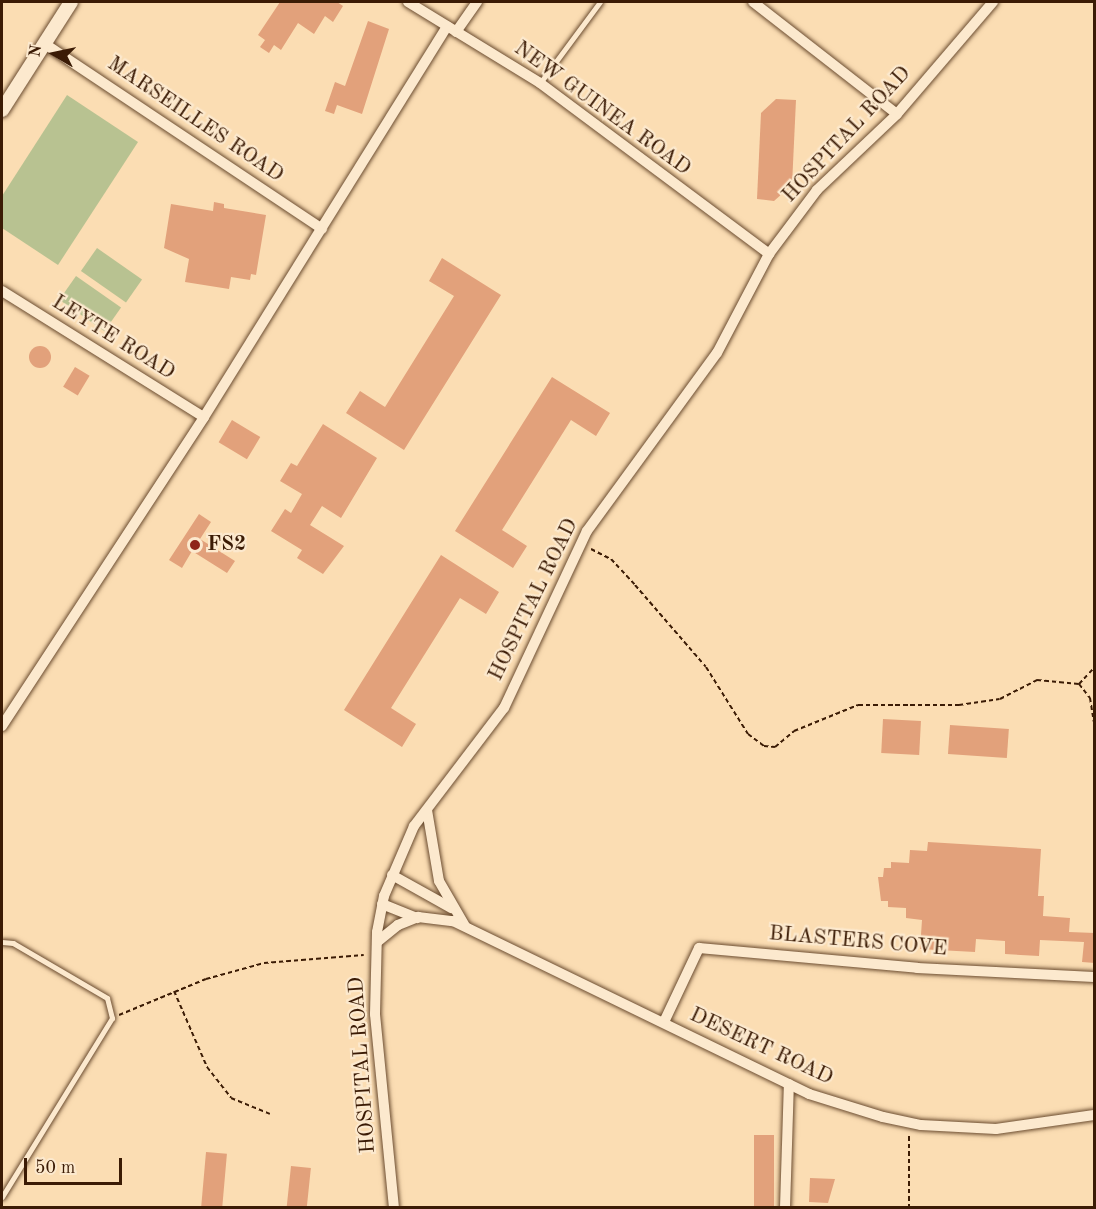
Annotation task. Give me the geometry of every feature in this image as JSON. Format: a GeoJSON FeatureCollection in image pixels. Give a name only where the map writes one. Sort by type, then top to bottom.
{"type":"FeatureCollection","features":[{"type":"Feature","properties":{"kind":"street"},"geometry":{"type":"LineString","coordinates":[[2,111],[71,2]]}},
{"type":"Feature","properties":{"kind":"street","name":"NEW GUINEA ROAD"},"geometry":{"type":"LineString","coordinates":[[408,2],[540,83],[769,254]]}},
{"type":"Feature","properties":{"kind":"street"},"geometry":{"type":"LineString","coordinates":[[2,726],[204,417],[451,29],[477,2]]}},
{"type":"Feature","properties":{"kind":"street"},"geometry":{"type":"LineString","coordinates":[[753,2],[897,114]]}},
{"type":"Feature","properties":{"kind":"street","name":"HOSPITAL ROAD"},"geometry":{"type":"LineString","coordinates":[[394,1208],[375,1014],[376,942],[382,904],[392,875],[427,810],[504,708],[581,544],[717,353],[769,254],[818,190],[897,114],[993,2]]}},
{"type":"Feature","properties":{"kind":"street","name":"MARSEILLES ROAD"},"geometry":{"type":"LineString","coordinates":[[45,44],[322,229]]}},
{"type":"Feature","properties":{"kind":"street","name":"LEYTE ROAD"},"geometry":{"type":"LineString","coordinates":[[2,291],[204,417]]}},
{"type":"Feature","properties":{"kind":"street"},"geometry":{"type":"LineString","coordinates":[[427,810],[439,880],[466,927]]}},
{"type":"Feature","properties":{"kind":"street"},"geometry":{"type":"LineString","coordinates":[[392,875],[454,909]]}},
{"type":"Feature","properties":{"kind":"street","name":"DESERT ROAD"},"geometry":{"type":"LineString","coordinates":[[382,904],[417,918]]}},
{"type":"Feature","properties":{"kind":"street","name":"DESERT ROAD"},"geometry":{"type":"LineString","coordinates":[[376,942],[398,925],[417,918],[436,916],[466,927],[809,1094],[909,1123],[1023,1129],[1095,1115]]}},
{"type":"Feature","properties":{"kind":"street","name":"BLASTERS COVE"},"geometry":{"type":"LineString","coordinates":[[664,1022],[699,948],[921,969],[1095,977]]}},
{"type":"Feature","properties":{"kind":"street"},"geometry":{"type":"LineString","coordinates":[[785,1208],[789,1084]]}},
{"type":"Feature","properties":{"kind":"lane"},"geometry":{"type":"LineString","coordinates":[[540,83],[600,2]]}},
{"type":"Feature","properties":{"kind":"lane"},"geometry":{"type":"LineString","coordinates":[[2,942],[13,943],[107,998],[112,1018],[2,1197]]}},
{"type":"Feature","properties":{"kind":"path"},"geometry":{"type":"LineString","coordinates":[[581,544],[611,559],[635,585],[706,667],[748,734],[764,746],[775,747],[794,731],[858,705],[959,705],[1000,699],[1037,680],[1079,684],[1090,698],[1095,722]]}},
{"type":"Feature","properties":{"kind":"path"},"geometry":{"type":"LineString","coordinates":[[1079,684],[1095,668]]}},
{"type":"Feature","properties":{"kind":"path"},"geometry":{"type":"LineString","coordinates":[[112,1018],[174,991],[264,963],[376,954]]}},
{"type":"Feature","properties":{"kind":"path"},"geometry":{"type":"LineString","coordinates":[[174,991],[207,1067],[231,1098],[270,1114]]}},
{"type":"Feature","properties":{"kind":"path"},"geometry":{"type":"LineString","coordinates":[[909,1123],[909,1208]]}},
{"type":"Feature","properties":{"kind":"green space"},"geometry":{"type":"Polygon","coordinates":[[[67,95],[138,142],[58,265],[2,228],[2,196],[67,95]]]}},
{"type":"Feature","properties":{"kind":"green space"},"geometry":{"type":"Polygon","coordinates":[[[97,248],[142,280],[126,302],[81,271],[97,248]]]}},
{"type":"Feature","properties":{"kind":"green space"},"geometry":{"type":"Polygon","coordinates":[[[76,276],[121,308],[104,331],[59,300],[76,276]]]}},
{"type":"Feature","properties":{"kind":"building"},"geometry":{"type":"Polygon","coordinates":[[[280,2],[337,2],[343,6],[333,22],[325,16],[314,34],[298,23],[281,50],[274,45],[269,53],[260,47],[265,40],[258,35],[280,2]]]}},
{"type":"Feature","properties":{"kind":"building"},"geometry":{"type":"Polygon","coordinates":[[[368,21],[389,29],[362,114],[337,105],[334,114],[325,111],[335,82],[345,86],[368,21]]]}},
{"type":"Feature","properties":{"kind":"building"},"geometry":{"type":"Polygon","coordinates":[[[776,99],[796,100],[792,185],[774,201],[757,199],[761,113],[776,99]]]}},
{"type":"Feature","properties":{"kind":"building"},"geometry":{"type":"Polygon","coordinates":[[[214,202],[224,204],[224,208],[266,215],[256,275],[251,274],[250,280],[231,277],[229,289],[185,282],[189,259],[164,248],[171,204],[213,211],[214,202]]]}},
{"type":"Feature","properties":{"kind":"building"},"geometry":{"type":"Polygon","coordinates":[[[442,258],[501,295],[404,450],[346,413],[360,391],[385,407],[454,296],[429,281],[442,258]]]}},
{"type":"Feature","properties":{"kind":"building"},"geometry":{"type":"Polygon","coordinates":[[[40,346],[50,353],[51,357],[44,367],[40,368],[30,361],[29,357],[36,347],[40,346]]]}},
{"type":"Feature","properties":{"kind":"building"},"geometry":{"type":"Polygon","coordinates":[[[75,367],[90,376],[78,395],[63,387],[75,367]]]}},
{"type":"Feature","properties":{"kind":"building"},"geometry":{"type":"Polygon","coordinates":[[[552,377],[610,413],[596,436],[571,420],[502,530],[527,546],[513,568],[455,531],[552,377]]]}},
{"type":"Feature","properties":{"kind":"building"},"geometry":{"type":"Polygon","coordinates":[[[232,420],[260,437],[247,459],[219,442],[232,420]]]}},
{"type":"Feature","properties":{"kind":"building"},"geometry":{"type":"Polygon","coordinates":[[[323,424],[377,458],[341,518],[322,506],[310,525],[344,546],[323,574],[297,558],[302,550],[271,531],[285,509],[291,513],[302,494],[280,481],[291,463],[297,466],[323,424]]]}},
{"type":"Feature","properties":{"kind":"building","name":"FS2"},"geometry":{"type":"Polygon","coordinates":[[[199,514],[211,522],[200,539],[235,561],[227,573],[192,551],[182,568],[169,560],[199,514]]]}},
{"type":"Feature","properties":{"kind":"building"},"geometry":{"type":"Polygon","coordinates":[[[441,555],[499,592],[486,614],[460,598],[391,708],[416,724],[402,747],[344,710],[441,555]]]}},
{"type":"Feature","properties":{"kind":"building"},"geometry":{"type":"Polygon","coordinates":[[[883,719],[921,721],[919,755],[881,753],[883,719]]]}},
{"type":"Feature","properties":{"kind":"building"},"geometry":{"type":"Polygon","coordinates":[[[950,725],[1009,729],[1007,758],[948,754],[950,725]]]}},
{"type":"Feature","properties":{"kind":"building"},"geometry":{"type":"Polygon","coordinates":[[[928,842],[1041,849],[1038,896],[1044,896],[1043,916],[1070,918],[1069,932],[1095,933],[1095,963],[1082,962],[1084,942],[1040,940],[1039,956],[1005,954],[1005,941],[976,939],[975,952],[920,949],[922,920],[906,918],[906,908],[888,907],[888,901],[881,901],[878,877],[883,877],[884,868],[891,868],[891,862],[909,863],[910,850],[927,851],[928,842]]]}},
{"type":"Feature","properties":{"kind":"building"},"geometry":{"type":"Polygon","coordinates":[[[754,1135],[774,1135],[774,1208],[754,1208],[754,1135]]]}},
{"type":"Feature","properties":{"kind":"building"},"geometry":{"type":"Polygon","coordinates":[[[206,1152],[227,1154],[222,1208],[201,1208],[206,1152]]]}},
{"type":"Feature","properties":{"kind":"building"},"geometry":{"type":"Polygon","coordinates":[[[291,1166],[311,1168],[307,1208],[287,1208],[291,1166]]]}},
{"type":"Feature","properties":{"kind":"building"},"geometry":{"type":"Polygon","coordinates":[[[810,1178],[835,1179],[828,1203],[809,1202],[810,1178]]]}},
{"type":"Feature","properties":{"kind":"place","name":"FS2"},"geometry":{"type":"Point","coordinates":[195,545]}}]}
